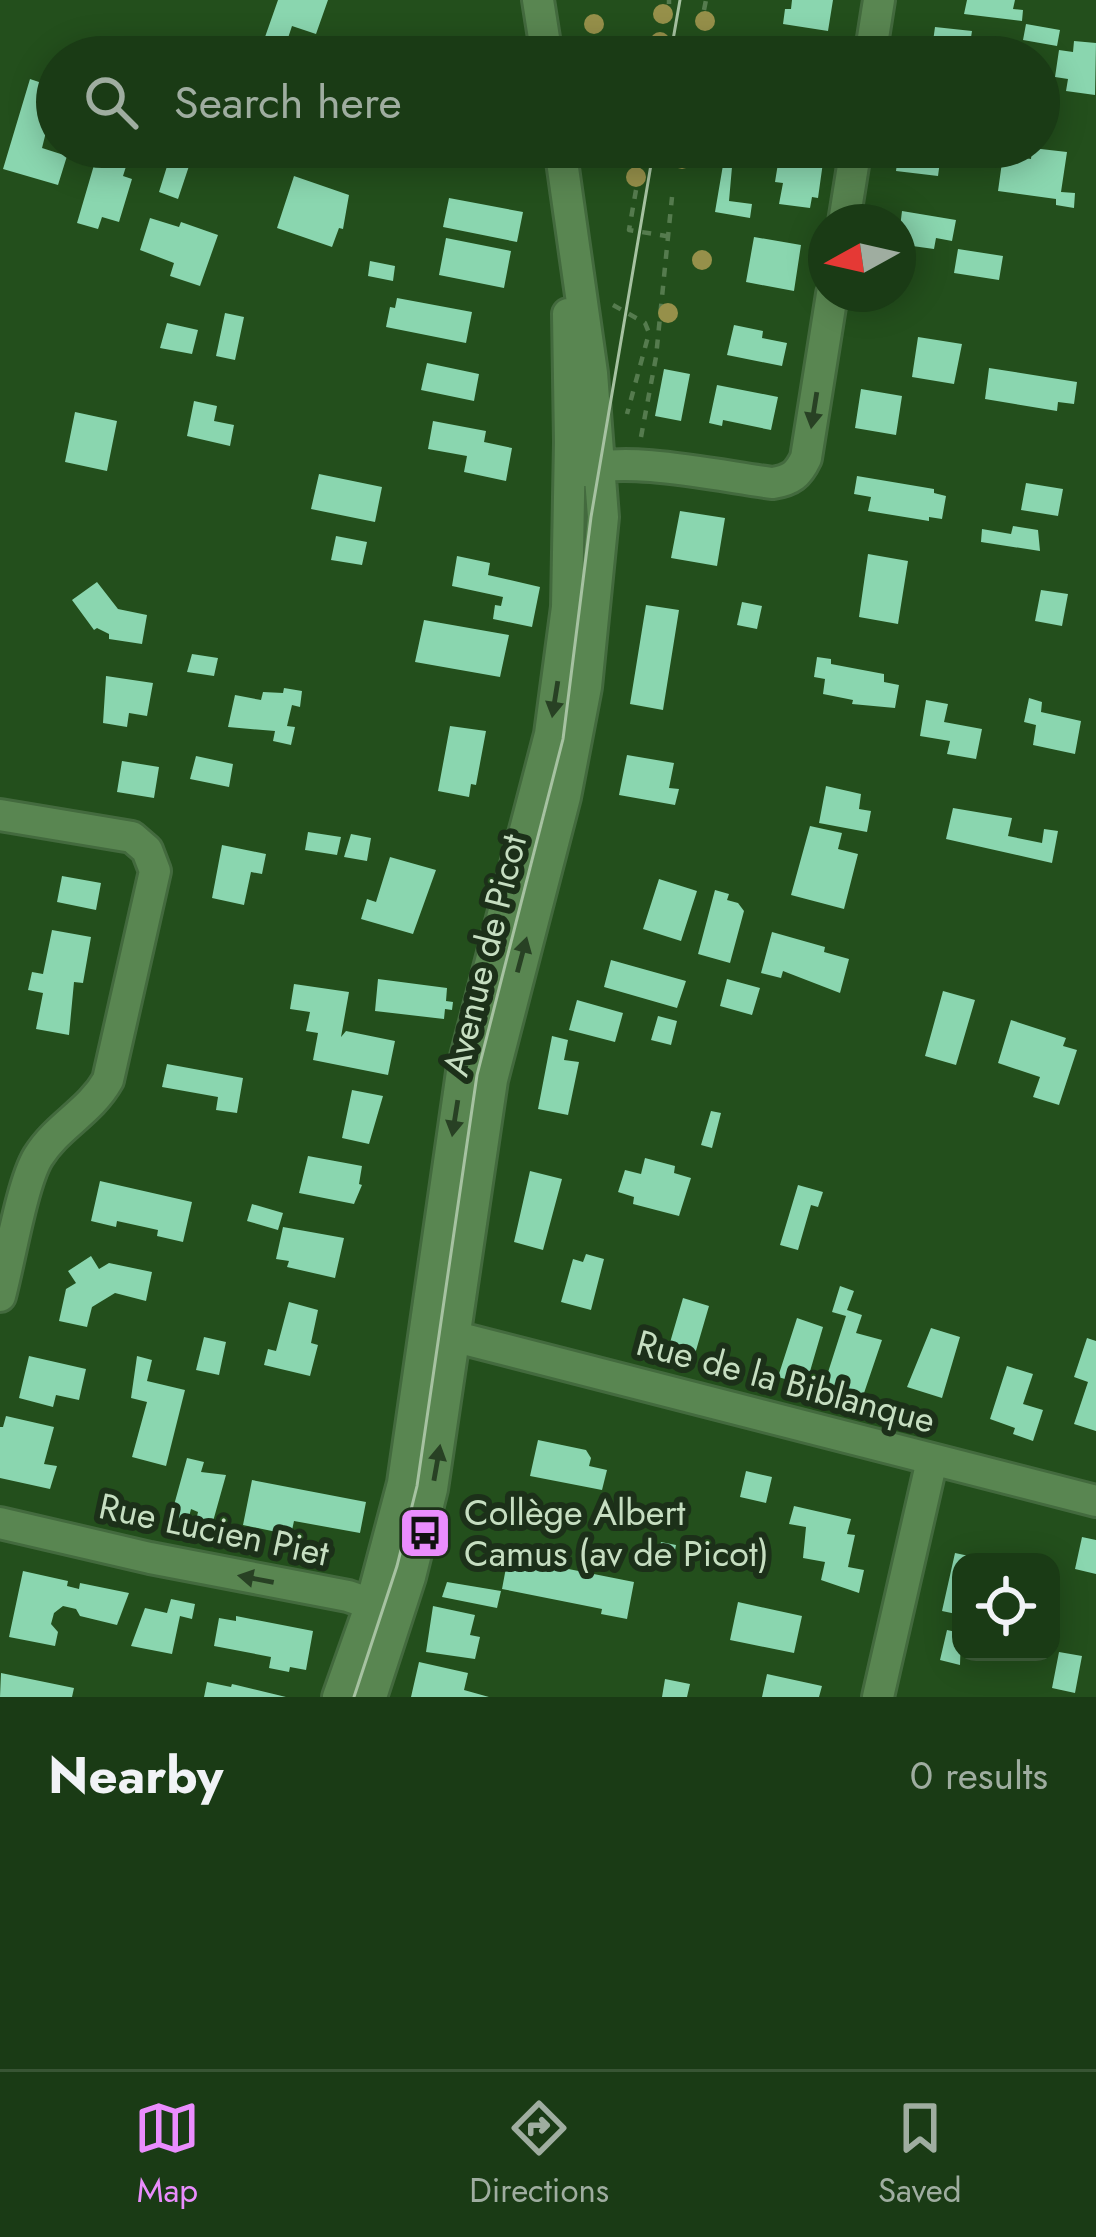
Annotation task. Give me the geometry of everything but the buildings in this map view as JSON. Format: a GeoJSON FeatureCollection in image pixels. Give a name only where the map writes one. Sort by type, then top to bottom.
{"type":"FeatureCollection","features":[{"type":"Feature","properties":{"kind":"street"},"geometry":{"type":"LineString","coordinates":[[538,0],[544,36]]}},
{"type":"Feature","properties":{"kind":"street"},"geometry":{"type":"LineString","coordinates":[[873,36],[879,0]]}},
{"type":"Feature","properties":{"kind":"street","name":"Avenue de Picot"},"geometry":{"type":"LineString","coordinates":[[371,1697],[432,1489],[492,1079],[578,742],[601,547],[600,465],[582,291],[563,168]]}},
{"type":"Feature","properties":{"kind":"street"},"geometry":{"type":"LineString","coordinates":[[847,204],[853,168]]}},
{"type":"Feature","properties":{"kind":"street","name":"Avenue de Picot"},"geometry":{"type":"LineString","coordinates":[[338,1697],[403,1483],[462,1072],[550,734],[567,607],[570,225]]}},
{"type":"Feature","properties":{"kind":"street"},"geometry":{"type":"LineString","coordinates":[[570,486],[588,469],[600,465],[773,483],[790,480],[806,458],[829,312]]}},
{"type":"Feature","properties":{"kind":"street"},"geometry":{"type":"LineString","coordinates":[[0,815],[132,837],[147,850],[155,871],[108,1080],[96,1102],[54,1135],[35,1161],[0,1296]]}},
{"type":"Feature","properties":{"kind":"street","name":"Rue de la Biblanque"},"geometry":{"type":"LineString","coordinates":[[456,1336],[1096,1502]]}},
{"type":"Feature","properties":{"kind":"street"},"geometry":{"type":"LineString","coordinates":[[878,1697],[932,1460]]}},
{"type":"Feature","properties":{"kind":"street","name":"Rue Lucien Piet"},"geometry":{"type":"LineString","coordinates":[[0,1523],[370,1604]]}},
{"type":"Feature","properties":{"kind":"street"},"geometry":{"type":"LineString","coordinates":[[370,1604],[381,1616],[390,1641]]}},
{"type":"Feature","properties":{"kind":"path"},"geometry":{"type":"LineString","coordinates":[[704,10],[706,0]]}},
{"type":"Feature","properties":{"kind":"path"},"geometry":{"type":"LineString","coordinates":[[635,190],[629,230],[666,236]]}},
{"type":"Feature","properties":{"kind":"path"},"geometry":{"type":"LineString","coordinates":[[637,466],[656,357],[672,197]]}},
{"type":"Feature","properties":{"kind":"tram line"},"geometry":{"type":"LineString","coordinates":[[674,36],[680,0]]}},
{"type":"Feature","properties":{"kind":"tram line"},"geometry":{"type":"LineString","coordinates":[[354,1697],[397,1566],[417,1486],[477,1075],[563,739],[591,517],[650,168]]}},
{"type":"Feature","properties":{"kind":"place","name":"Collège Albert Camus (av de Picot)"},"geometry":{"type":"Point","coordinates":[425,1533]}}]}
